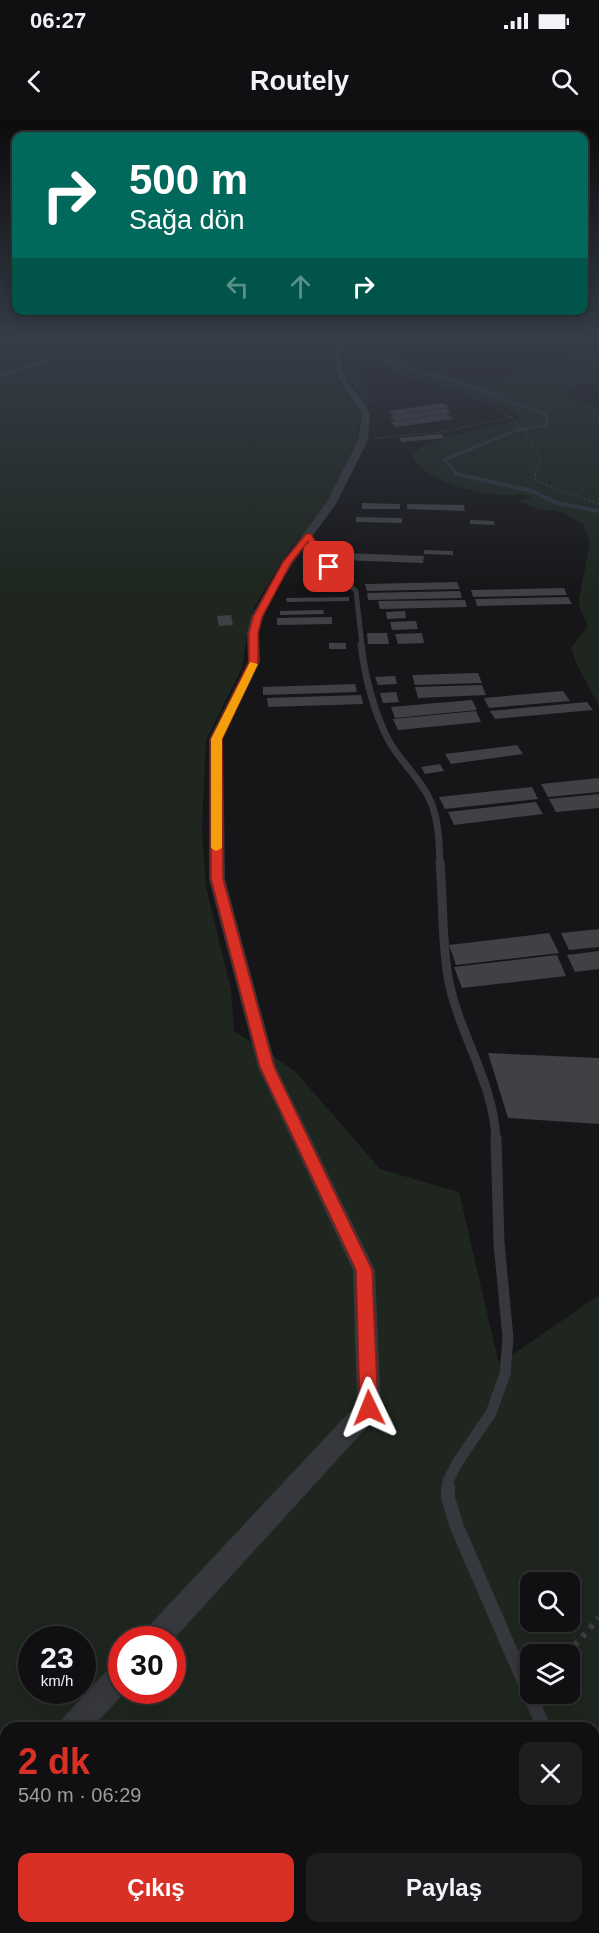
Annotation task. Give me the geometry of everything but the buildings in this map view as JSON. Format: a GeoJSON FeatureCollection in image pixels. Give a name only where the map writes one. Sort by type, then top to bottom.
{"type":"FeatureCollection","features":[{"type":"Feature","properties":{"kind":"street"},"geometry":{"type":"LineString","coordinates":[[168,1626],[369,1408],[364,1270],[267,1067],[217,879],[216,739],[254,662],[254,633],[257,617],[287,562],[309,536],[331,504],[364,438],[365,424]]}},
{"type":"Feature","properties":{"kind":"street"},"geometry":{"type":"LineString","coordinates":[[79,1722],[108,1691]]}},
{"type":"Feature","properties":{"kind":"lane"},"geometry":{"type":"LineString","coordinates":[[309,536],[321,558],[356,591],[364,670],[376,709],[388,740],[419,780],[430,799],[437,820],[448,977],[461,1022],[484,1080],[495,1119],[499,1243],[508,1338],[506,1374],[491,1413],[457,1463],[448,1481],[447,1498],[457,1527],[541,1722]]}},
{"type":"Feature","properties":{"kind":"path"},"geometry":{"type":"LineString","coordinates":[[364,438],[443,432],[481,424]]}},
{"type":"Feature","properties":{"kind":"path"},"geometry":{"type":"LineString","coordinates":[[516,424],[537,451],[541,461],[535,471],[536,481],[599,504]]}},
{"type":"Feature","properties":{"kind":"path"},"geometry":{"type":"LineString","coordinates":[[576,1644],[599,1618]]}},
{"type":"Feature","properties":{"kind":"shaded area"},"geometry":{"type":"Polygon","coordinates":[[[0,424],[359,424],[357,440],[322,511],[290,549],[255,606],[247,634],[242,668],[206,740],[202,829],[206,887],[231,989],[234,1031],[295,1071],[380,1169],[459,1192],[499,1364],[599,1295],[599,1722],[0,1722],[0,424]]]}},
{"type":"Feature","properties":{"kind":"shaded area"},"geometry":{"type":"Polygon","coordinates":[[[504,424],[599,424],[599,706],[577,665],[571,648],[588,626],[580,609],[579,599],[590,543],[584,525],[562,512],[537,509],[518,501],[532,497],[529,496],[492,494],[454,486],[431,475],[413,459],[414,453],[423,447],[449,437],[504,424]]]}},
{"type":"Feature","properties":{"kind":"waterway"},"geometry":{"type":"LineString","coordinates":[[457,474],[444,460],[517,430],[547,424]]}},
{"type":"Feature","properties":{"kind":"waterway"},"geometry":{"type":"LineString","coordinates":[[457,474],[532,491],[557,503],[599,511]]}},
{"type":"Feature","properties":{"kind":"slow traffic"},"geometry":{"type":"LineString","coordinates":[[216,848],[216,739],[253,664]]}},
{"type":"Feature","properties":{"kind":"route"},"geometry":{"type":"LineString","coordinates":[[329,567],[321,558],[309,536],[287,562],[257,617],[254,633],[254,662],[216,739],[217,879],[267,1067],[364,1270],[369,1408]]}}]}
